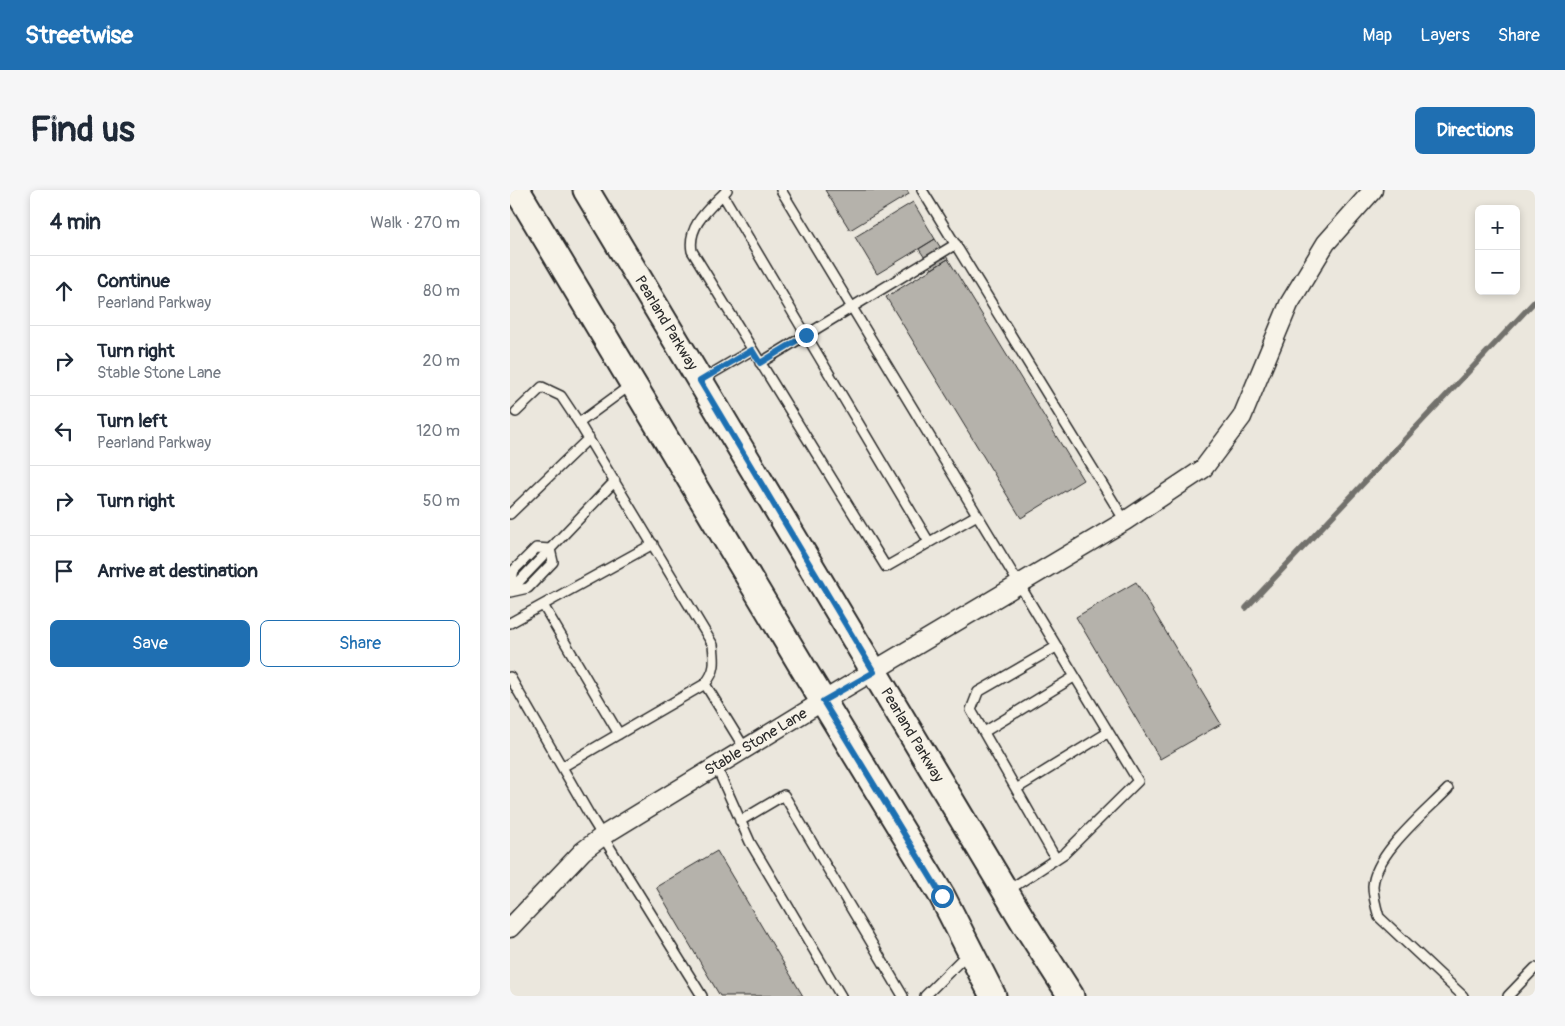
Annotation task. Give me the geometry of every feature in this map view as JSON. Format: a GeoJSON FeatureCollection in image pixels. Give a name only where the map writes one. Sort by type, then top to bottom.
{"type":"FeatureCollection","features":[{"type":"Feature","properties":{"kind":"main road"},"geometry":{"type":"LineString","coordinates":[[517,190],[942,896],[993,996]]}},
{"type":"Feature","properties":{"kind":"main road","name":"Pearland Parkway"},"geometry":{"type":"LineString","coordinates":[[586,190],[1006,892],[1071,996]]}},
{"type":"Feature","properties":{"kind":"street","name":"Stable Stone Lane"},"geometry":{"type":"LineString","coordinates":[[510,928],[583,851],[604,835],[823,701],[1125,521],[1204,469],[1242,417],[1290,304],[1326,243],[1373,190]]}},
{"type":"Feature","properties":{"kind":"lane"},"geometry":{"type":"LineString","coordinates":[[782,190],[1107,733],[1138,781],[1065,854],[1006,892]]}},
{"type":"Feature","properties":{"kind":"lane"},"geometry":{"type":"LineString","coordinates":[[922,190],[1125,521]]}},
{"type":"Feature","properties":{"kind":"lane"},"geometry":{"type":"LineString","coordinates":[[929,542],[806,335],[725,192],[692,231],[692,251],[886,567],[977,515]]}},
{"type":"Feature","properties":{"kind":"lane"},"geometry":{"type":"LineString","coordinates":[[760,363],[956,244]]}},
{"type":"Feature","properties":{"kind":"lane"},"geometry":{"type":"LineString","coordinates":[[700,381],[752,350]]}},
{"type":"Feature","properties":{"kind":"lane"},"geometry":{"type":"LineString","coordinates":[[579,423],[633,384]]}},
{"type":"Feature","properties":{"kind":"lane"},"geometry":{"type":"LineString","coordinates":[[516,412],[542,387],[561,396],[589,438],[713,645],[716,663],[712,676],[705,684],[562,767]]}},
{"type":"Feature","properties":{"kind":"lane"},"geometry":{"type":"LineString","coordinates":[[510,514],[589,438]]}},
{"type":"Feature","properties":{"kind":"lane"},"geometry":{"type":"LineString","coordinates":[[510,590],[614,481]]}},
{"type":"Feature","properties":{"kind":"lane"},"geometry":{"type":"LineString","coordinates":[[510,623],[653,544]]}},
{"type":"Feature","properties":{"kind":"lane"},"geometry":{"type":"LineString","coordinates":[[542,605],[619,734]]}},
{"type":"Feature","properties":{"kind":"lane"},"geometry":{"type":"LineString","coordinates":[[1056,646],[978,692],[971,710],[1056,859]]}},
{"type":"Feature","properties":{"kind":"lane"},"geometry":{"type":"LineString","coordinates":[[510,677],[562,767],[702,996]]}},
{"type":"Feature","properties":{"kind":"lane"},"geometry":{"type":"LineString","coordinates":[[984,732],[1074,677]]}},
{"type":"Feature","properties":{"kind":"lane"},"geometry":{"type":"LineString","coordinates":[[705,684],[745,749]]}},
{"type":"Feature","properties":{"kind":"lane"},"geometry":{"type":"LineString","coordinates":[[1016,789],[1107,733]]}},
{"type":"Feature","properties":{"kind":"lane"},"geometry":{"type":"LineString","coordinates":[[716,766],[740,821],[841,996]]}},
{"type":"Feature","properties":{"kind":"lane"},"geometry":{"type":"LineString","coordinates":[[1448,790],[1388,851],[1373,884],[1374,901],[1379,917],[1463,996]]}},
{"type":"Feature","properties":{"kind":"lane"},"geometry":{"type":"LineString","coordinates":[[740,821],[784,795],[903,996]]}},
{"type":"Feature","properties":{"kind":"lane"},"geometry":{"type":"LineString","coordinates":[[925,996],[970,951]]}},
{"type":"Feature","properties":{"kind":"lane"},"geometry":{"type":"LineString","coordinates":[[1508,996],[1535,968]]}},
{"type":"Feature","properties":{"kind":"building"},"geometry":{"type":"Polygon","coordinates":[[[825,190],[907,190],[909,194],[850,230],[825,190]]]}},
{"type":"Feature","properties":{"kind":"building"},"geometry":{"type":"Polygon","coordinates":[[[913,202],[935,239],[877,274],[855,237],[913,202]]]}},
{"type":"Feature","properties":{"kind":"building"},"geometry":{"type":"Polygon","coordinates":[[[935,239],[948,259],[932,269],[919,249],[935,239]]]}},
{"type":"Feature","properties":{"kind":"building"},"geometry":{"type":"Polygon","coordinates":[[[948,259],[1083,480],[1021,518],[886,297],[948,259]]]}},
{"type":"Feature","properties":{"kind":"building"},"geometry":{"type":"Polygon","coordinates":[[[1136,582],[1221,724],[1160,759],[1076,617],[1136,582]]]}},
{"type":"Feature","properties":{"kind":"building"},"geometry":{"type":"Polygon","coordinates":[[[717,851],[803,996],[720,996],[656,887],[717,851]]]}},
{"type":"Feature","properties":{"kind":"waterway"},"geometry":{"type":"LineString","coordinates":[[1246,608],[1535,301]]}},
{"type":"Feature","properties":{"kind":"route"},"geometry":{"type":"LineString","coordinates":[[806,335],[760,363],[752,350],[700,381],[874,672],[823,701],[942,896]]}}]}
